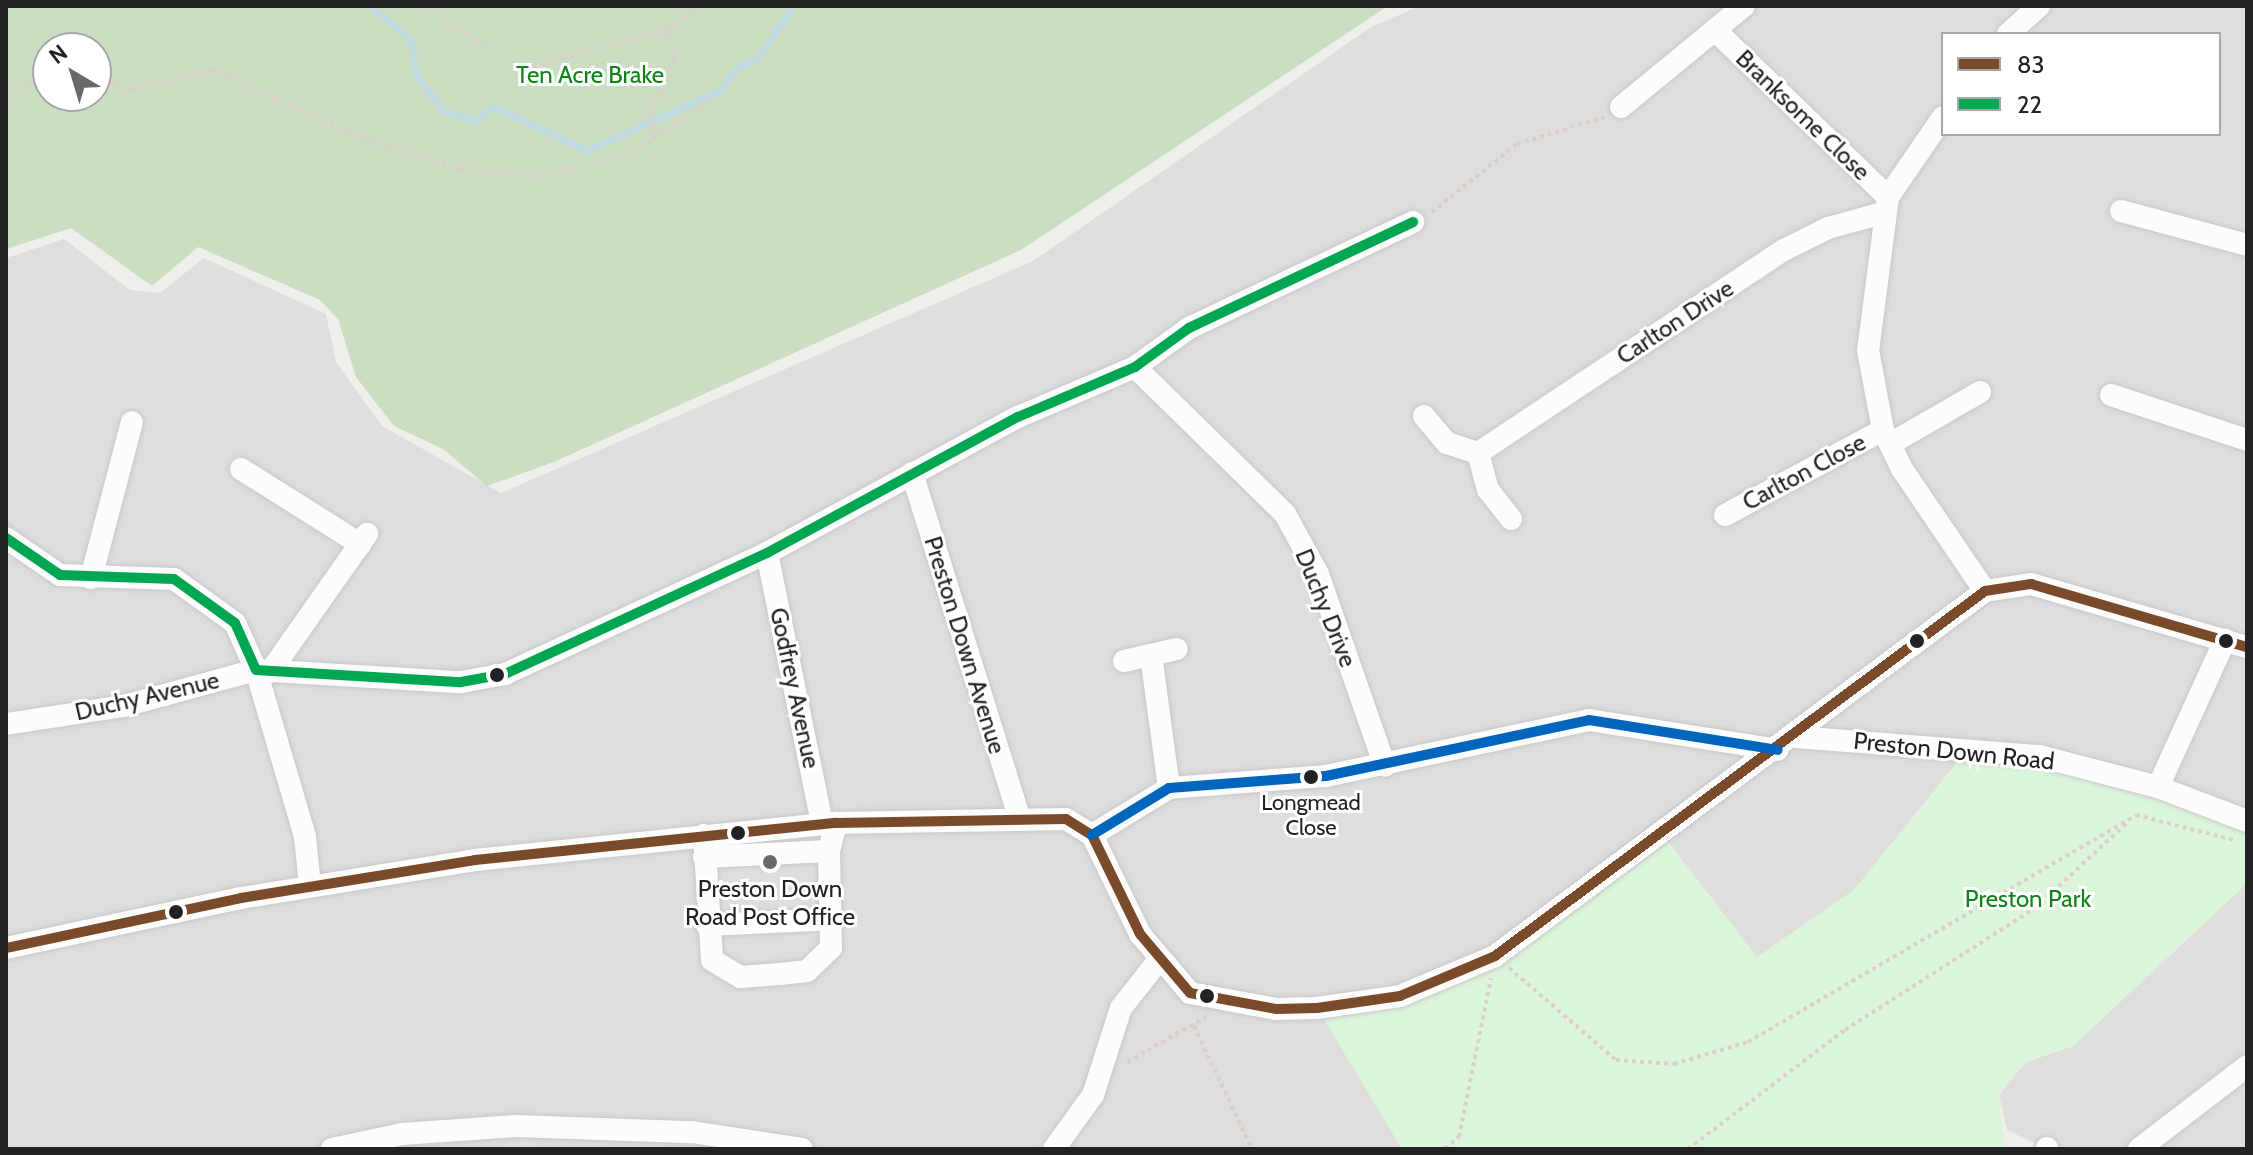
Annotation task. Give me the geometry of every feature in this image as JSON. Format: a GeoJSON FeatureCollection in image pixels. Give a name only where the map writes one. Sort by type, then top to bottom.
{"type":"FeatureCollection","features":[{"type":"Feature","properties":{"kind":"street","name":"Branksome Close"},"geometry":{"type":"LineString","coordinates":[[1621,107],[1718,33],[1744,6]]}},
{"type":"Feature","properties":{"kind":"street"},"geometry":{"type":"LineString","coordinates":[[2010,32],[2039,6]]}},
{"type":"Feature","properties":{"kind":"street","name":"Branksome Close"},"geometry":{"type":"LineString","coordinates":[[1718,33],[1886,205]]}},
{"type":"Feature","properties":{"kind":"street"},"geometry":{"type":"LineString","coordinates":[[1941,120],[1886,205],[1868,350],[1886,437],[1930,518],[1985,591]]}},
{"type":"Feature","properties":{"kind":"street","name":"Carlton Drive"},"geometry":{"type":"LineString","coordinates":[[1478,453],[1784,250],[1886,205]]}},
{"type":"Feature","properties":{"kind":"street"},"geometry":{"type":"LineString","coordinates":[[2121,211],[2247,245]]}},
{"type":"Feature","properties":{"kind":"street"},"geometry":{"type":"LineString","coordinates":[[263,671],[461,682],[505,674],[767,553],[912,473],[1092,380],[1135,367],[1189,328],[1413,222]]}},
{"type":"Feature","properties":{"kind":"street","name":"Duchy Drive"},"geometry":{"type":"LineString","coordinates":[[1135,367],[1285,514],[1318,574],[1385,766]]}},
{"type":"Feature","properties":{"kind":"street","name":"Carlton Close"},"geometry":{"type":"LineString","coordinates":[[1725,515],[1980,392]]}},
{"type":"Feature","properties":{"kind":"street"},"geometry":{"type":"LineString","coordinates":[[2111,395],[2247,440]]}},
{"type":"Feature","properties":{"kind":"street"},"geometry":{"type":"LineString","coordinates":[[1424,416],[1447,443],[1478,453],[1488,490],[1511,519]]}},
{"type":"Feature","properties":{"kind":"street"},"geometry":{"type":"LineString","coordinates":[[91,578],[132,422]]}},
{"type":"Feature","properties":{"kind":"street"},"geometry":{"type":"LineString","coordinates":[[241,469],[364,539],[263,671]]}},
{"type":"Feature","properties":{"kind":"street","name":"Preston Down Avenue"},"geometry":{"type":"LineString","coordinates":[[912,473],[1019,817]]}},
{"type":"Feature","properties":{"kind":"street"},"geometry":{"type":"LineString","coordinates":[[6,538],[60,575],[174,579],[235,623],[263,671],[305,837],[310,886]]}},
{"type":"Feature","properties":{"kind":"street","name":"Godfrey Avenue"},"geometry":{"type":"LineString","coordinates":[[767,553],[829,823]]}},
{"type":"Feature","properties":{"kind":"street"},"geometry":{"type":"LineString","coordinates":[[6,948],[310,886],[704,846],[829,823],[1019,817],[1066,819],[1092,835],[1158,961],[1190,993],[1223,1003],[1276,1009],[1400,996],[1495,956],[1787,743],[1985,591],[2031,584],[2236,643],[2158,787]]}},
{"type":"Feature","properties":{"kind":"street"},"geometry":{"type":"LineString","coordinates":[[1124,661],[1177,649]]}},
{"type":"Feature","properties":{"kind":"street"},"geometry":{"type":"LineString","coordinates":[[1092,835],[1169,788],[1151,655]]}},
{"type":"Feature","properties":{"kind":"street","name":"Duchy Avenue"},"geometry":{"type":"LineString","coordinates":[[6,724],[124,706],[263,671]]}},
{"type":"Feature","properties":{"kind":"street","name":"Preston Down Road"},"geometry":{"type":"LineString","coordinates":[[1169,788],[1262,786],[1385,766],[1589,720],[1787,743],[2039,756],[2158,787],[2247,821]]}},
{"type":"Feature","properties":{"kind":"street"},"geometry":{"type":"LineString","coordinates":[[704,846],[707,925],[712,960],[740,977],[807,971],[831,948],[835,919],[829,823]]}},
{"type":"Feature","properties":{"kind":"street"},"geometry":{"type":"LineString","coordinates":[[704,846],[829,851]]}},
{"type":"Feature","properties":{"kind":"street"},"geometry":{"type":"LineString","coordinates":[[707,925],[835,919]]}},
{"type":"Feature","properties":{"kind":"street"},"geometry":{"type":"LineString","coordinates":[[1054,1149],[1073,1131],[1097,1078],[1121,1008],[1158,961]]}},
{"type":"Feature","properties":{"kind":"street"},"geometry":{"type":"LineString","coordinates":[[2139,1149],[2247,1066]]}},
{"type":"Feature","properties":{"kind":"street"},"geometry":{"type":"LineString","coordinates":[[332,1149],[516,1126],[644,1139],[802,1149]]}},
{"type":"Feature","properties":{"kind":"path"},"geometry":{"type":"LineString","coordinates":[[424,6],[525,69],[665,30],[703,6]]}},
{"type":"Feature","properties":{"kind":"path"},"geometry":{"type":"LineString","coordinates":[[654,135],[648,113],[676,58],[665,30]]}},
{"type":"Feature","properties":{"kind":"path"},"geometry":{"type":"LineString","coordinates":[[112,88],[130,90],[214,70],[373,143],[461,169],[541,177],[590,168],[626,156],[716,97]]}},
{"type":"Feature","properties":{"kind":"path"},"geometry":{"type":"LineString","coordinates":[[6,102],[32,82]]}},
{"type":"Feature","properties":{"kind":"path"},"geometry":{"type":"LineString","coordinates":[[1413,222],[1503,162],[1517,144],[1589,128],[1621,107]]}},
{"type":"Feature","properties":{"kind":"path"},"geometry":{"type":"LineString","coordinates":[[1688,1149],[1845,1030],[2035,908],[2136,815],[2158,787]]}},
{"type":"Feature","properties":{"kind":"path"},"geometry":{"type":"LineString","coordinates":[[1445,1149],[1459,1137],[1495,956],[1616,1060],[1674,1064],[1748,1042],[2136,815],[2247,843]]}},
{"type":"Feature","properties":{"kind":"path"},"geometry":{"type":"LineString","coordinates":[[1097,1078],[1194,1026],[1223,1003]]}},
{"type":"Feature","properties":{"kind":"path"},"geometry":{"type":"LineString","coordinates":[[1194,1026],[1252,1149]]}},
{"type":"Feature","properties":{"kind":"shaded area"},"geometry":{"type":"Polygon","coordinates":[[[1420,6],[2247,6],[2247,821],[1968,749],[1854,890],[1757,958],[1662,834],[1448,979],[1318,1008],[1402,1149],[6,1149],[6,258],[64,239],[130,290],[160,293],[204,258],[326,314],[336,362],[382,426],[501,493],[1033,261],[1371,27],[1420,6]]]}},
{"type":"Feature","properties":{"kind":"shaded area"},"geometry":{"type":"Polygon","coordinates":[[[2247,883],[2247,1149],[2047,1149],[2007,1130],[1999,1095],[2026,1062],[2073,1046],[2247,883]]]}},
{"type":"Feature","properties":{"kind":"green space","name":"Ten Acre Brake"},"geometry":{"type":"Polygon","coordinates":[[[6,6],[1388,6],[1021,250],[554,462],[487,486],[443,449],[394,426],[356,377],[338,319],[320,300],[198,247],[152,286],[71,228],[6,249],[6,6]]]}},
{"type":"Feature","properties":{"kind":"green space","name":"Preston Park"},"geometry":{"type":"Polygon","coordinates":[[[1968,749],[2247,821],[2247,883],[2073,1046],[2026,1062],[1999,1094],[2005,1149],[1402,1149],[1317,1008],[1448,979],[1662,834],[1757,957],[1854,890],[1968,749]]]}},
{"type":"Feature","properties":{"kind":"waterway"},"geometry":{"type":"LineString","coordinates":[[370,6],[412,42],[416,74],[443,111],[476,121],[494,107],[587,151],[722,90],[734,71],[759,57],[794,6]]}},
{"type":"Feature","properties":{"kind":"transit line","name":"22"},"geometry":{"type":"LineString","coordinates":[[6,538],[60,575],[174,579],[235,623],[256,670],[461,682],[505,674],[767,553],[1018,417],[1135,367],[1189,328],[1413,222]]}},
{"type":"Feature","properties":{"kind":"transit line","name":"83"},"geometry":{"type":"LineString","coordinates":[[6,948],[241,898],[475,860],[836,823],[1066,819],[1092,835],[1140,934],[1190,993],[1276,1009],[1317,1008],[1400,996],[1495,956],[1985,591],[2031,584],[2247,647]]}},
{"type":"Feature","properties":{"kind":"transit line"},"geometry":{"type":"LineString","coordinates":[[1092,835],[1169,788],[1326,776],[1589,720],[1778,750]]}},
{"type":"Feature","properties":{"kind":"place","name":"Longmead Close"},"geometry":{"type":"Point","coordinates":[1311,777]}},
{"type":"Feature","properties":{"kind":"place","name":"Preston Down Road Post Office"},"geometry":{"type":"Point","coordinates":[770,862]}}]}
